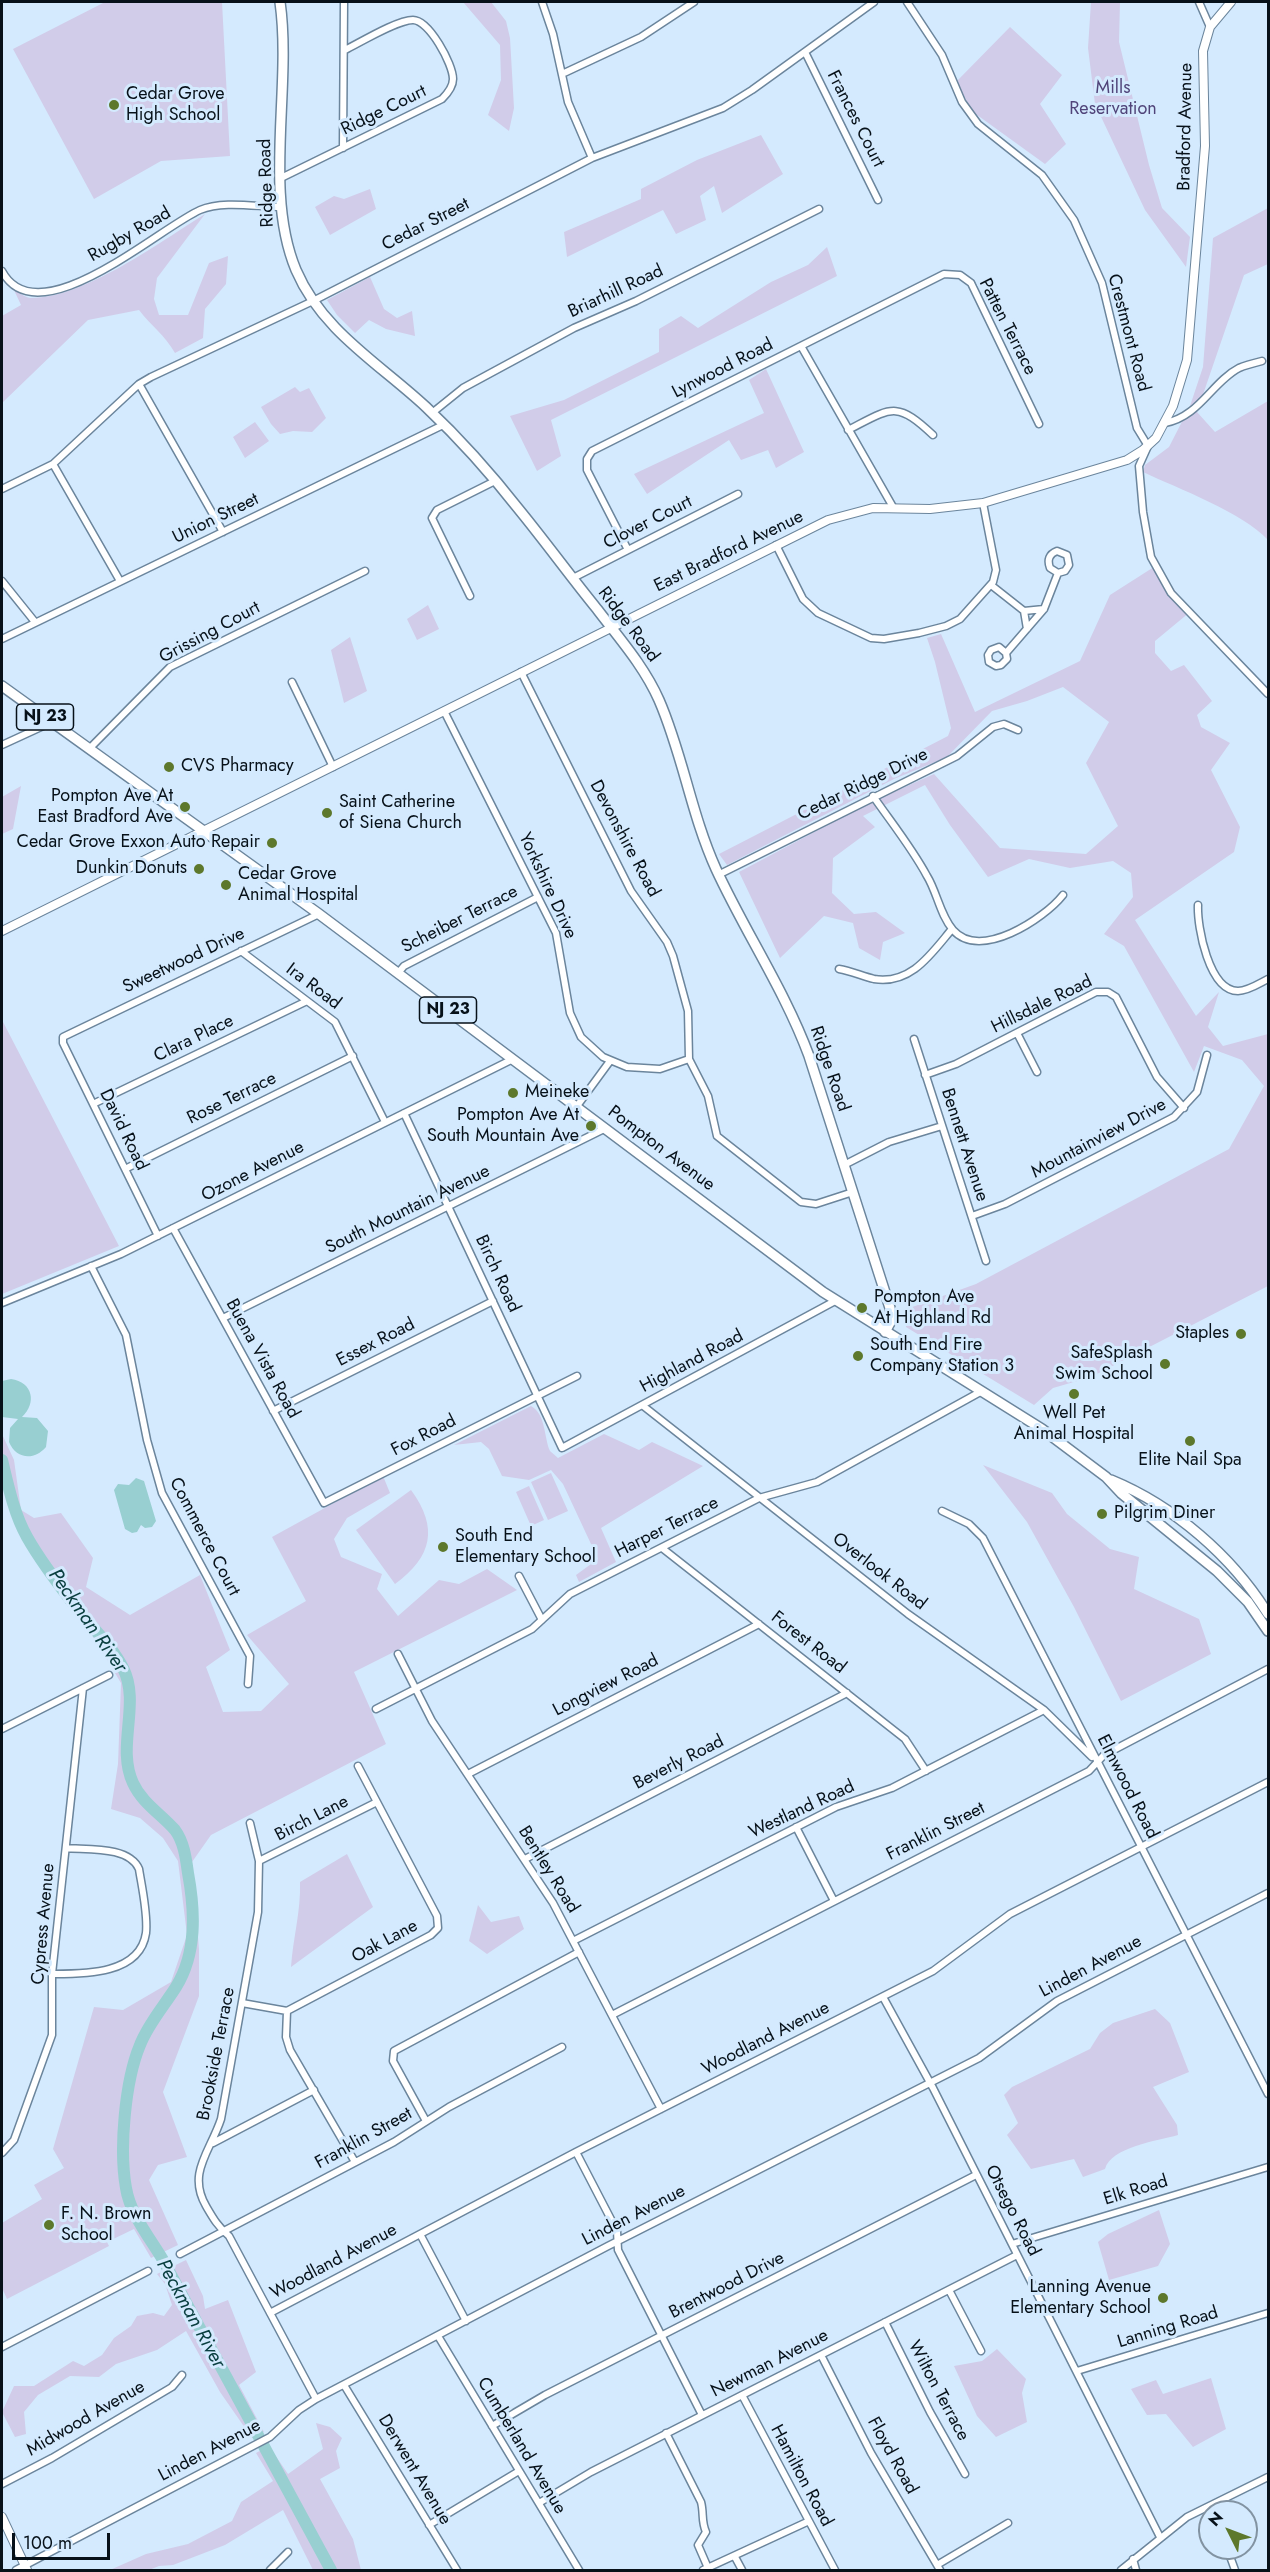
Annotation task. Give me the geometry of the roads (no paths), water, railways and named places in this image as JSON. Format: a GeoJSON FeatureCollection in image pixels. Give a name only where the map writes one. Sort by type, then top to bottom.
{"type":"FeatureCollection","features":[{"type":"Feature","properties":{"kind":"main road","name":"Ridge Road"},"geometry":{"type":"LineString","coordinates":[[280,2],[283,38],[281,207],[290,251],[313,301],[344,337],[432,413],[495,481],[611,627],[637,662],[659,701],[672,732],[693,810],[718,875],[804,1044],[890,1308],[891,1321],[885,1332]]}},
{"type":"Feature","properties":{"kind":"main road","name":"Pompton Avenue"},"geometry":{"type":"LineString","coordinates":[[2,686],[319,914],[835,1301],[1029,1420],[1106,1478],[1234,1586],[1269,1631]]}},
{"type":"Feature","properties":{"kind":"main road","name":"Pompton Avenue"},"geometry":{"type":"LineString","coordinates":[[1106,1478],[1136,1491],[1197,1533],[1242,1578],[1269,1614]]}},
{"type":"Feature","properties":{"kind":"street"},"geometry":{"type":"LineString","coordinates":[[343,147],[344,2]]}},
{"type":"Feature","properties":{"kind":"street"},"geometry":{"type":"LineString","coordinates":[[542,2],[554,34],[568,102],[592,158]]}},
{"type":"Feature","properties":{"kind":"street"},"geometry":{"type":"LineString","coordinates":[[562,74],[641,37],[694,2]]}},
{"type":"Feature","properties":{"kind":"street","name":"Cedar Street"},"geometry":{"type":"LineString","coordinates":[[2,489],[53,465],[139,384],[313,301],[592,158],[723,108],[874,2]]}},
{"type":"Feature","properties":{"kind":"street","name":"Crestmont Road"},"geometry":{"type":"LineString","coordinates":[[907,2],[942,55],[962,102],[978,124],[1042,175],[1074,220],[1102,283],[1137,428],[1148,446]]}},
{"type":"Feature","properties":{"kind":"street"},"geometry":{"type":"LineString","coordinates":[[1199,2],[1210,27]]}},
{"type":"Feature","properties":{"kind":"street","name":"Bradford Avenue"},"geometry":{"type":"LineString","coordinates":[[1192,297],[1205,146],[1202,63],[1210,27],[1231,2]]}},
{"type":"Feature","properties":{"kind":"street","name":"Ridge Court"},"geometry":{"type":"LineString","coordinates":[[281,178],[442,99],[450,90],[453,80],[452,72],[431,30],[419,21],[406,21],[345,50]]}},
{"type":"Feature","properties":{"kind":"street","name":"Frances Court"},"geometry":{"type":"LineString","coordinates":[[805,52],[878,200]]}},
{"type":"Feature","properties":{"kind":"street","name":"Rugby Road"},"geometry":{"type":"LineString","coordinates":[[2,271],[8,281],[21,291],[47,292],[120,262],[201,210],[236,205],[281,207]]}},
{"type":"Feature","properties":{"kind":"street","name":"Briarhill Road"},"geometry":{"type":"LineString","coordinates":[[432,413],[463,387],[574,328],[636,301],[819,209]]}},
{"type":"Feature","properties":{"kind":"street","name":"Patten Terrace"},"geometry":{"type":"LineString","coordinates":[[801,346],[944,274],[960,275],[971,283],[1039,424]]}},
{"type":"Feature","properties":{"kind":"street","name":"East Bradford Avenue"},"geometry":{"type":"LineString","coordinates":[[2,931],[776,545],[840,516],[893,507],[930,509],[983,504],[1121,462],[1148,446],[1165,423],[1187,360],[1192,297]]}},
{"type":"Feature","properties":{"kind":"street","name":"Lynwood Road"},"geometry":{"type":"LineString","coordinates":[[627,550],[586,467],[590,453],[801,346],[893,507]]}},
{"type":"Feature","properties":{"kind":"street"},"geometry":{"type":"LineString","coordinates":[[1165,423],[1175,421],[1196,407],[1238,369],[1262,361]]}},
{"type":"Feature","properties":{"kind":"street"},"geometry":{"type":"LineString","coordinates":[[139,384],[223,532]]}},
{"type":"Feature","properties":{"kind":"street"},"geometry":{"type":"LineString","coordinates":[[848,430],[882,413],[896,410],[914,417],[933,435]]}},
{"type":"Feature","properties":{"kind":"street","name":"Union Street"},"geometry":{"type":"LineString","coordinates":[[2,639],[443,424]]}},
{"type":"Feature","properties":{"kind":"street"},"geometry":{"type":"LineString","coordinates":[[1148,446],[1139,466],[1143,512],[1151,557],[1171,593],[1269,694]]}},
{"type":"Feature","properties":{"kind":"street"},"geometry":{"type":"LineString","coordinates":[[53,465],[120,581]]}},
{"type":"Feature","properties":{"kind":"street"},"geometry":{"type":"LineString","coordinates":[[470,596],[432,518],[437,510],[495,481]]}},
{"type":"Feature","properties":{"kind":"street","name":"Clover Court"},"geometry":{"type":"LineString","coordinates":[[573,578],[738,494]]}},
{"type":"Feature","properties":{"kind":"street"},"geometry":{"type":"LineString","coordinates":[[776,545],[808,605],[821,615],[871,638],[889,638],[955,623],[991,585],[996,570],[983,504]]}},
{"type":"Feature","properties":{"kind":"street","name":"Grissing Court"},"geometry":{"type":"LineString","coordinates":[[89,749],[170,667],[365,571]]}},
{"type":"Feature","properties":{"kind":"street"},"geometry":{"type":"LineString","coordinates":[[1006,652],[1044,609],[1058,573]]}},
{"type":"Feature","properties":{"kind":"street"},"geometry":{"type":"LineString","coordinates":[[2,580],[35,622]]}},
{"type":"Feature","properties":{"kind":"street"},"geometry":{"type":"LineString","coordinates":[[991,585],[1024,611],[1027,629]]}},
{"type":"Feature","properties":{"kind":"street"},"geometry":{"type":"LineString","coordinates":[[1024,611],[1044,609]]}},
{"type":"Feature","properties":{"kind":"street","name":"Devonshire Road"},"geometry":{"type":"LineString","coordinates":[[521,672],[631,891],[667,942],[678,971],[688,1011],[689,1059]]}},
{"type":"Feature","properties":{"kind":"street"},"geometry":{"type":"LineString","coordinates":[[292,682],[333,767]]}},
{"type":"Feature","properties":{"kind":"street","name":"Yorkshire Drive"},"geometry":{"type":"LineString","coordinates":[[444,711],[559,940],[572,1019],[586,1043],[610,1061],[635,1068],[653,1069],[675,1065],[689,1059]]}},
{"type":"Feature","properties":{"kind":"street"},"geometry":{"type":"LineString","coordinates":[[2,745],[52,722]]}},
{"type":"Feature","properties":{"kind":"street","name":"Cedar Ridge Drive"},"geometry":{"type":"LineString","coordinates":[[718,875],[957,756],[993,727],[1004,724],[1018,730]]}},
{"type":"Feature","properties":{"kind":"street"},"geometry":{"type":"LineString","coordinates":[[873,796],[927,876],[952,930],[972,941],[994,940],[1052,909],[1063,895]]}},
{"type":"Feature","properties":{"kind":"street","name":"Scheiber Terrace"},"geometry":{"type":"LineString","coordinates":[[398,973],[404,966],[538,897]]}},
{"type":"Feature","properties":{"kind":"street"},"geometry":{"type":"LineString","coordinates":[[1198,905],[1202,944],[1222,984],[1229,989],[1240,991],[1269,979]]}},
{"type":"Feature","properties":{"kind":"street","name":"Sweetwood Drive"},"geometry":{"type":"LineString","coordinates":[[63,1037],[319,914]]}},
{"type":"Feature","properties":{"kind":"street"},"geometry":{"type":"LineString","coordinates":[[838,969],[880,979],[906,975],[923,963],[952,930]]}},
{"type":"Feature","properties":{"kind":"street","name":"Ira Road"},"geometry":{"type":"LineString","coordinates":[[241,951],[335,1022],[385,1122]]}},
{"type":"Feature","properties":{"kind":"street","name":"Hillsdale Road"},"geometry":{"type":"LineString","coordinates":[[926,1074],[956,1064],[1096,992],[1111,993],[1116,997],[1157,1077],[1184,1108]]}},
{"type":"Feature","properties":{"kind":"street","name":"Clara Place"},"geometry":{"type":"LineString","coordinates":[[93,1104],[307,1002]]}},
{"type":"Feature","properties":{"kind":"street"},"geometry":{"type":"LineString","coordinates":[[1017,1033],[1037,1072]]}},
{"type":"Feature","properties":{"kind":"street","name":"David Road"},"geometry":{"type":"LineString","coordinates":[[63,1037],[63,1044],[158,1236]]}},
{"type":"Feature","properties":{"kind":"street","name":"Bennett Avenue"},"geometry":{"type":"LineString","coordinates":[[914,1039],[986,1261]]}},
{"type":"Feature","properties":{"kind":"street","name":"Mountainview Drive"},"geometry":{"type":"LineString","coordinates":[[972,1216],[1005,1204],[1168,1121],[1184,1108],[1200,1086],[1207,1055]]}},
{"type":"Feature","properties":{"kind":"street","name":"Rose Terrace"},"geometry":{"type":"LineString","coordinates":[[125,1168],[353,1056]]}},
{"type":"Feature","properties":{"kind":"street","name":"Ozone Avenue"},"geometry":{"type":"LineString","coordinates":[[2,1303],[158,1236],[513,1059]]}},
{"type":"Feature","properties":{"kind":"street"},"geometry":{"type":"LineString","coordinates":[[689,1059],[706,1091],[716,1133],[721,1141],[801,1202],[816,1204],[853,1192]]}},
{"type":"Feature","properties":{"kind":"street"},"geometry":{"type":"LineString","coordinates":[[577,1106],[610,1061]]}},
{"type":"Feature","properties":{"kind":"street","name":"Birch Road"},"geometry":{"type":"LineString","coordinates":[[404,1113],[562,1448]]}},
{"type":"Feature","properties":{"kind":"street"},"geometry":{"type":"LineString","coordinates":[[844,1165],[889,1142],[942,1125]]}},
{"type":"Feature","properties":{"kind":"street","name":"South Mountain Avenue"},"geometry":{"type":"LineString","coordinates":[[223,1318],[606,1128]]}},
{"type":"Feature","properties":{"kind":"street","name":"Buena Vista Road"},"geometry":{"type":"LineString","coordinates":[[173,1228],[324,1503]]}},
{"type":"Feature","properties":{"kind":"street","name":"Commerce Court"},"geometry":{"type":"LineString","coordinates":[[91,1266],[119,1318],[128,1344],[147,1440],[159,1486],[250,1656],[248,1684]]}},
{"type":"Feature","properties":{"kind":"street","name":"Essex Road"},"geometry":{"type":"LineString","coordinates":[[273,1411],[493,1301]]}},
{"type":"Feature","properties":{"kind":"street","name":"Highland Road"},"geometry":{"type":"LineString","coordinates":[[562,1448],[835,1301]]}},
{"type":"Feature","properties":{"kind":"street","name":"Fox Road"},"geometry":{"type":"LineString","coordinates":[[324,1503],[577,1376]]}},
{"type":"Feature","properties":{"kind":"street","name":"Harper Terrace"},"geometry":{"type":"LineString","coordinates":[[376,1709],[532,1629],[570,1594],[759,1498],[817,1482],[982,1391]]}},
{"type":"Feature","properties":{"kind":"street","name":"Overlook Road"},"geometry":{"type":"LineString","coordinates":[[642,1406],[917,1621],[1044,1710],[1097,1762]]}},
{"type":"Feature","properties":{"kind":"street","name":"Elmwood Road"},"geometry":{"type":"LineString","coordinates":[[942,1511],[969,1524],[983,1538],[1269,2094]]}},
{"type":"Feature","properties":{"kind":"street","name":"Forest Road"},"geometry":{"type":"LineString","coordinates":[[662,1548],[909,1743],[926,1771]]}},
{"type":"Feature","properties":{"kind":"street"},"geometry":{"type":"LineString","coordinates":[[519,1576],[542,1620]]}},
{"type":"Feature","properties":{"kind":"street","name":"Longview Road"},"geometry":{"type":"LineString","coordinates":[[468,1774],[759,1624]]}},
{"type":"Feature","properties":{"kind":"street","name":"Bentley Road"},"geometry":{"type":"LineString","coordinates":[[398,1654],[432,1721],[525,1859],[573,1941],[661,2109]]}},
{"type":"Feature","properties":{"kind":"street","name":"Franklin Street"},"geometry":{"type":"LineString","coordinates":[[612,2015],[1089,1771],[1104,1755],[1269,1669]]}},
{"type":"Feature","properties":{"kind":"street"},"geometry":{"type":"LineString","coordinates":[[2,1729],[109,1675]]}},
{"type":"Feature","properties":{"kind":"street","name":"Cypress Avenue"},"geometry":{"type":"LineString","coordinates":[[2,2152],[14,2140],[52,2035],[52,1974],[83,1688]]}},
{"type":"Feature","properties":{"kind":"street","name":"Beverly Road"},"geometry":{"type":"LineString","coordinates":[[525,1859],[847,1693]]}},
{"type":"Feature","properties":{"kind":"street","name":"Westland Road"},"geometry":{"type":"LineString","coordinates":[[573,1941],[796,1827],[841,1805],[885,1792],[1044,1710]]}},
{"type":"Feature","properties":{"kind":"street","name":"Oak Lane"},"geometry":{"type":"LineString","coordinates":[[287,2011],[431,1935],[438,1928],[437,1916],[358,1766]]}},
{"type":"Feature","properties":{"kind":"street","name":"Woodland Avenue"},"geometry":{"type":"LineString","coordinates":[[270,2313],[576,2152],[882,1997],[944,1964],[1010,1914],[1269,1782]]}},
{"type":"Feature","properties":{"kind":"street","name":"Birch Lane"},"geometry":{"type":"LineString","coordinates":[[259,1861],[377,1802]]}},
{"type":"Feature","properties":{"kind":"street","name":"Brookside Terrace"},"geometry":{"type":"LineString","coordinates":[[250,1823],[259,1861],[258,1912],[221,2119],[213,2143],[200,2168],[197,2185],[199,2194],[218,2227],[229,2236],[316,2399]]}},
{"type":"Feature","properties":{"kind":"street"},"geometry":{"type":"LineString","coordinates":[[796,1827],[834,1901]]}},
{"type":"Feature","properties":{"kind":"street"},"geometry":{"type":"LineString","coordinates":[[52,1974],[92,1974],[106,1971],[134,1955],[141,1946],[146,1931],[139,1869],[134,1860],[123,1854],[66,1848]]}},
{"type":"Feature","properties":{"kind":"street","name":"Linden Avenue"},"geometry":{"type":"LineString","coordinates":[[16,2571],[26,2568],[265,2440],[316,2399],[618,2241],[930,2083],[990,2051],[1057,2001],[1269,1893]]}},
{"type":"Feature","properties":{"kind":"street"},"geometry":{"type":"LineString","coordinates":[[426,2121],[393,2061],[393,2054],[400,2046],[579,1952]]}},
{"type":"Feature","properties":{"kind":"street","name":"Otsego Road"},"geometry":{"type":"LineString","coordinates":[[882,1997],[930,2083],[1160,2537]]}},
{"type":"Feature","properties":{"kind":"street"},"geometry":{"type":"LineString","coordinates":[[242,2003],[287,2011],[288,2046],[355,2162]]}},
{"type":"Feature","properties":{"kind":"street","name":"Franklin Street"},"geometry":{"type":"LineString","coordinates":[[180,2254],[355,2162],[562,2048]]}},
{"type":"Feature","properties":{"kind":"street"},"geometry":{"type":"LineString","coordinates":[[213,2143],[314,2090]]}},
{"type":"Feature","properties":{"kind":"street"},"geometry":{"type":"LineString","coordinates":[[576,2152],[617,2231],[618,2250],[702,2415]]}},
{"type":"Feature","properties":{"kind":"street","name":"Elk Road"},"geometry":{"type":"LineString","coordinates":[[1012,2244],[1269,2167]]}},
{"type":"Feature","properties":{"kind":"street","name":"Brentwood Drive"},"geometry":{"type":"LineString","coordinates":[[492,2426],[545,2395],[976,2175]]}},
{"type":"Feature","properties":{"kind":"street"},"geometry":{"type":"LineString","coordinates":[[420,2234],[466,2321]]}},
{"type":"Feature","properties":{"kind":"street","name":"Newman Avenue"},"geometry":{"type":"LineString","coordinates":[[539,2503],[591,2472],[666,2433],[1017,2255]]}},
{"type":"Feature","properties":{"kind":"street"},"geometry":{"type":"LineString","coordinates":[[2,2347],[148,2271]]}},
{"type":"Feature","properties":{"kind":"street"},"geometry":{"type":"LineString","coordinates":[[949,2290],[981,2351]]}},
{"type":"Feature","properties":{"kind":"street","name":"Lanning Road"},"geometry":{"type":"LineString","coordinates":[[1077,2371],[1269,2313]]}},
{"type":"Feature","properties":{"kind":"street","name":"Wilton Terrace"},"geometry":{"type":"LineString","coordinates":[[885,2322],[930,2412],[965,2474]]}},
{"type":"Feature","properties":{"kind":"street","name":"Cumberland Avenue"},"geometry":{"type":"LineString","coordinates":[[438,2336],[579,2571]]}},
{"type":"Feature","properties":{"kind":"street","name":"Floyd Road"},"geometry":{"type":"LineString","coordinates":[[821,2355],[871,2453],[938,2568]]}},
{"type":"Feature","properties":{"kind":"street","name":"Midwood Avenue"},"geometry":{"type":"LineString","coordinates":[[2,2484],[52,2458],[172,2387],[182,2375]]}},
{"type":"Feature","properties":{"kind":"street","name":"Derwent Avenue"},"geometry":{"type":"LineString","coordinates":[[345,2385],[457,2571]]}},
{"type":"Feature","properties":{"kind":"street","name":"Hamilton Road"},"geometry":{"type":"LineString","coordinates":[[742,2395],[807,2522],[835,2571]]}},
{"type":"Feature","properties":{"kind":"street"},"geometry":{"type":"LineString","coordinates":[[666,2433],[701,2502],[703,2511],[701,2521],[706,2532],[698,2545],[705,2569],[807,2522]]}},
{"type":"Feature","properties":{"kind":"street"},"geometry":{"type":"LineString","coordinates":[[429,2525],[519,2471]]}},
{"type":"Feature","properties":{"kind":"street"},"geometry":{"type":"LineString","coordinates":[[1219,2500],[1269,2477]]}},
{"type":"Feature","properties":{"kind":"street"},"geometry":{"type":"LineString","coordinates":[[1121,2571],[1132,2559],[1160,2537],[1198,2512]]}},
{"type":"Feature","properties":{"kind":"street"},"geometry":{"type":"LineString","coordinates":[[2,2517],[26,2568]]}},
{"type":"Feature","properties":{"kind":"street"},"geometry":{"type":"LineString","coordinates":[[938,2568],[1008,2523]]}},
{"type":"Feature","properties":{"kind":"street"},"geometry":{"type":"LineString","coordinates":[[270,2571],[288,2552]]}},
{"type":"Feature","properties":{"kind":"street"},"geometry":{"type":"LineString","coordinates":[[735,2557],[742,2571]]}},
{"type":"Feature","properties":{"kind":"street"},"geometry":{"type":"LineString","coordinates":[[1132,2559],[1136,2571]]}},
{"type":"Feature","properties":{"kind":"waterway","name":"Peckman River"},"geometry":{"type":"LineString","coordinates":[[2,1460],[22,1528],[38,1556],[108,1645],[123,1668],[130,1696],[128,1769],[141,1797],[175,1830],[183,1845],[186,1862],[193,1917],[191,1946],[183,1974],[143,2037],[130,2077],[123,2135],[124,2172],[128,2198],[141,2226],[163,2260],[331,2570]]}},
{"type":"Feature","properties":{"kind":"place","name":"Cedar Grove High School"},"geometry":{"type":"Point","coordinates":[114,105]}},
{"type":"Feature","properties":{"kind":"place","name":"CVS Pharmacy"},"geometry":{"type":"Point","coordinates":[169,767]}},
{"type":"Feature","properties":{"kind":"place","name":"Pompton Ave At East Bradford Ave"},"geometry":{"type":"Point","coordinates":[185,807]}},
{"type":"Feature","properties":{"kind":"place","name":"Saint Catherine of Siena Church"},"geometry":{"type":"Point","coordinates":[327,813]}},
{"type":"Feature","properties":{"kind":"place","name":"Cedar Grove Exxon Auto Repair"},"geometry":{"type":"Point","coordinates":[272,843]}},
{"type":"Feature","properties":{"kind":"place","name":"Dunkin Donuts"},"geometry":{"type":"Point","coordinates":[199,869]}},
{"type":"Feature","properties":{"kind":"place","name":"Cedar Grove Animal Hospital"},"geometry":{"type":"Point","coordinates":[226,885]}},
{"type":"Feature","properties":{"kind":"place","name":"Meineke"},"geometry":{"type":"Point","coordinates":[513,1093]}},
{"type":"Feature","properties":{"kind":"place","name":"Pompton Ave At South Mountain Ave"},"geometry":{"type":"Point","coordinates":[591,1126]}},
{"type":"Feature","properties":{"kind":"place","name":"Pompton Ave At Highland Rd"},"geometry":{"type":"Point","coordinates":[862,1308]}},
{"type":"Feature","properties":{"kind":"place","name":"Staples"},"geometry":{"type":"Point","coordinates":[1241,1334]}},
{"type":"Feature","properties":{"kind":"place","name":"South End Fire Company Station 3"},"geometry":{"type":"Point","coordinates":[858,1356]}},
{"type":"Feature","properties":{"kind":"place","name":"SafeSplash Swim School"},"geometry":{"type":"Point","coordinates":[1165,1364]}},
{"type":"Feature","properties":{"kind":"place","name":"Well Pet Animal Hospital"},"geometry":{"type":"Point","coordinates":[1074,1394]}},
{"type":"Feature","properties":{"kind":"place","name":"Elite Nail Spa"},"geometry":{"type":"Point","coordinates":[1190,1441]}},
{"type":"Feature","properties":{"kind":"place","name":"Pilgrim Diner"},"geometry":{"type":"Point","coordinates":[1102,1514]}},
{"type":"Feature","properties":{"kind":"place","name":"South End Elementary School"},"geometry":{"type":"Point","coordinates":[443,1547]}},
{"type":"Feature","properties":{"kind":"place","name":"F. N. Brown School"},"geometry":{"type":"Point","coordinates":[49,2225]}},
{"type":"Feature","properties":{"kind":"place","name":"Lanning Avenue Elementary School"},"geometry":{"type":"Point","coordinates":[1163,2298]}},
{"type":"Feature","properties":{"kind":"park label","name":"Mills Reservation"},"geometry":{"type":"Point","coordinates":[1113,100]}}]}
